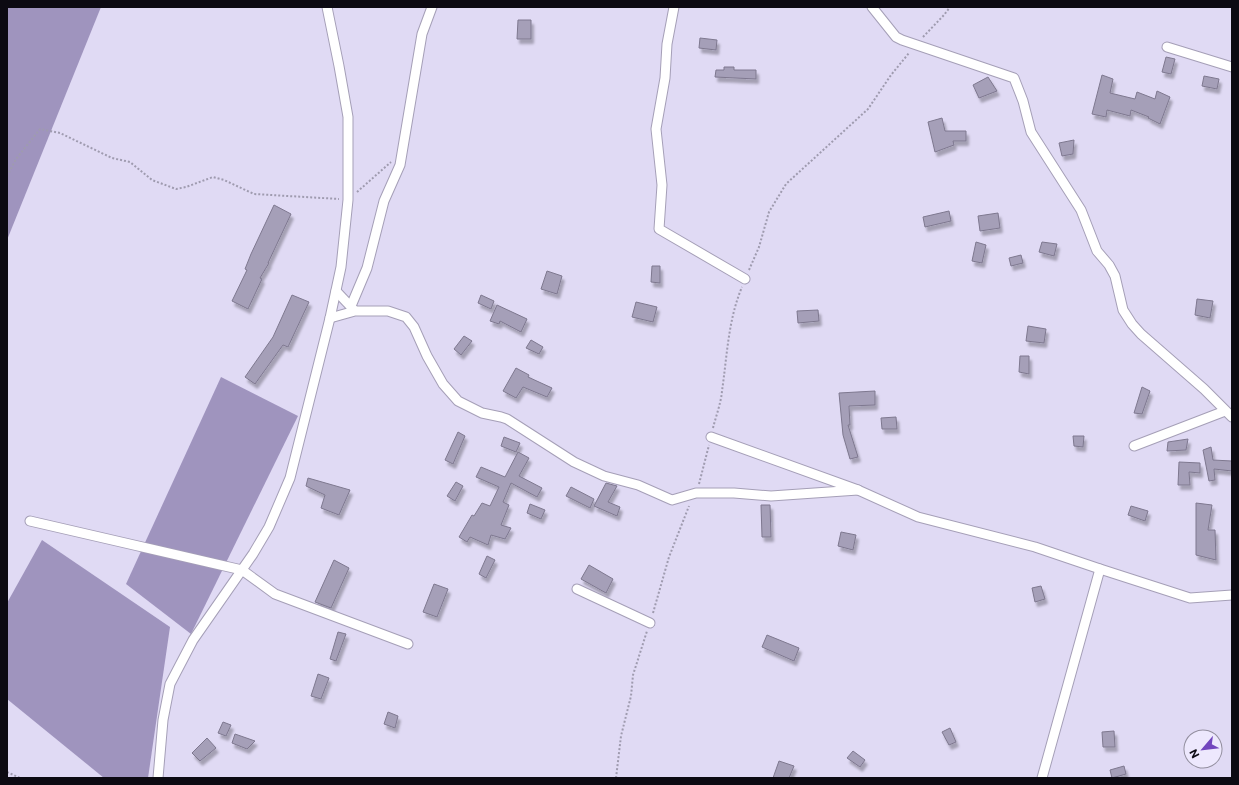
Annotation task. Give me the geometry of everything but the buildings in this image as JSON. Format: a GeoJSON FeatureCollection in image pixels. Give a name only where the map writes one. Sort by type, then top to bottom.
{"type":"FeatureCollection","features":[{"type":"Feature","properties":{"kind":"street"},"geometry":{"type":"LineString","coordinates":[[158,778],[163,720],[170,684],[193,640],[242,570],[269,527],[290,478],[336,291],[341,267],[348,200],[348,118],[327,7]]}},
{"type":"Feature","properties":{"kind":"street"},"geometry":{"type":"LineString","coordinates":[[353,309],[367,268],[384,201],[400,166],[422,34],[432,7]]}},
{"type":"Feature","properties":{"kind":"street"},"geometry":{"type":"LineString","coordinates":[[674,7],[667,44],[665,78],[656,129],[662,185],[659,229],[745,279]]}},
{"type":"Feature","properties":{"kind":"street"},"geometry":{"type":"LineString","coordinates":[[872,7],[896,36],[915,45],[1014,78],[1031,132],[1081,210],[1097,252],[1109,265],[1115,276],[1126,314],[1141,334],[1204,389],[1229,414],[1134,446]]}},
{"type":"Feature","properties":{"kind":"street"},"geometry":{"type":"LineString","coordinates":[[1167,47],[1232,67]]}},
{"type":"Feature","properties":{"kind":"street"},"geometry":{"type":"LineString","coordinates":[[336,291],[353,309]]}},
{"type":"Feature","properties":{"kind":"street"},"geometry":{"type":"LineString","coordinates":[[330,318],[353,309],[388,311],[406,317],[414,327],[442,384],[458,401],[482,413],[507,419],[574,462],[604,476],[638,485],[672,500],[696,493],[734,493],[771,496],[858,490]]}},
{"type":"Feature","properties":{"kind":"street"},"geometry":{"type":"LineString","coordinates":[[711,437],[858,490],[918,517],[1035,547],[1190,598],[1232,595]]}},
{"type":"Feature","properties":{"kind":"street"},"geometry":{"type":"LineString","coordinates":[[30,521],[242,570],[275,594],[408,644]]}},
{"type":"Feature","properties":{"kind":"street"},"geometry":{"type":"LineString","coordinates":[[1042,778],[1100,569]]}},
{"type":"Feature","properties":{"kind":"street"},"geometry":{"type":"LineString","coordinates":[[578,589],[650,623]]}},
{"type":"Feature","properties":{"kind":"path"},"geometry":{"type":"LineString","coordinates":[[616,778],[621,736],[631,696],[633,675],[669,557],[687,508],[696,493],[722,392],[725,361],[736,301],[759,247],[769,212],[786,184],[868,109],[892,74],[915,45],[950,7]]}},
{"type":"Feature","properties":{"kind":"path"},"geometry":{"type":"LineString","coordinates":[[7,176],[16,159],[40,129],[60,133],[112,158],[130,162],[152,180],[176,189],[213,177],[224,180],[254,194],[348,200],[403,152]]}},
{"type":"Feature","properties":{"kind":"path"},"geometry":{"type":"LineString","coordinates":[[7,772],[20,778]]}},
{"type":"Feature","properties":{"kind":"shaded area"},"geometry":{"type":"Polygon","coordinates":[[[7,7],[101,7],[7,240],[7,7]]]}},
{"type":"Feature","properties":{"kind":"shaded area"},"geometry":{"type":"Polygon","coordinates":[[[221,377],[298,416],[191,634],[126,584],[221,377]]]}},
{"type":"Feature","properties":{"kind":"shaded area"},"geometry":{"type":"Polygon","coordinates":[[[42,540],[170,627],[148,778],[104,778],[7,699],[7,603],[42,540]]]}}]}
